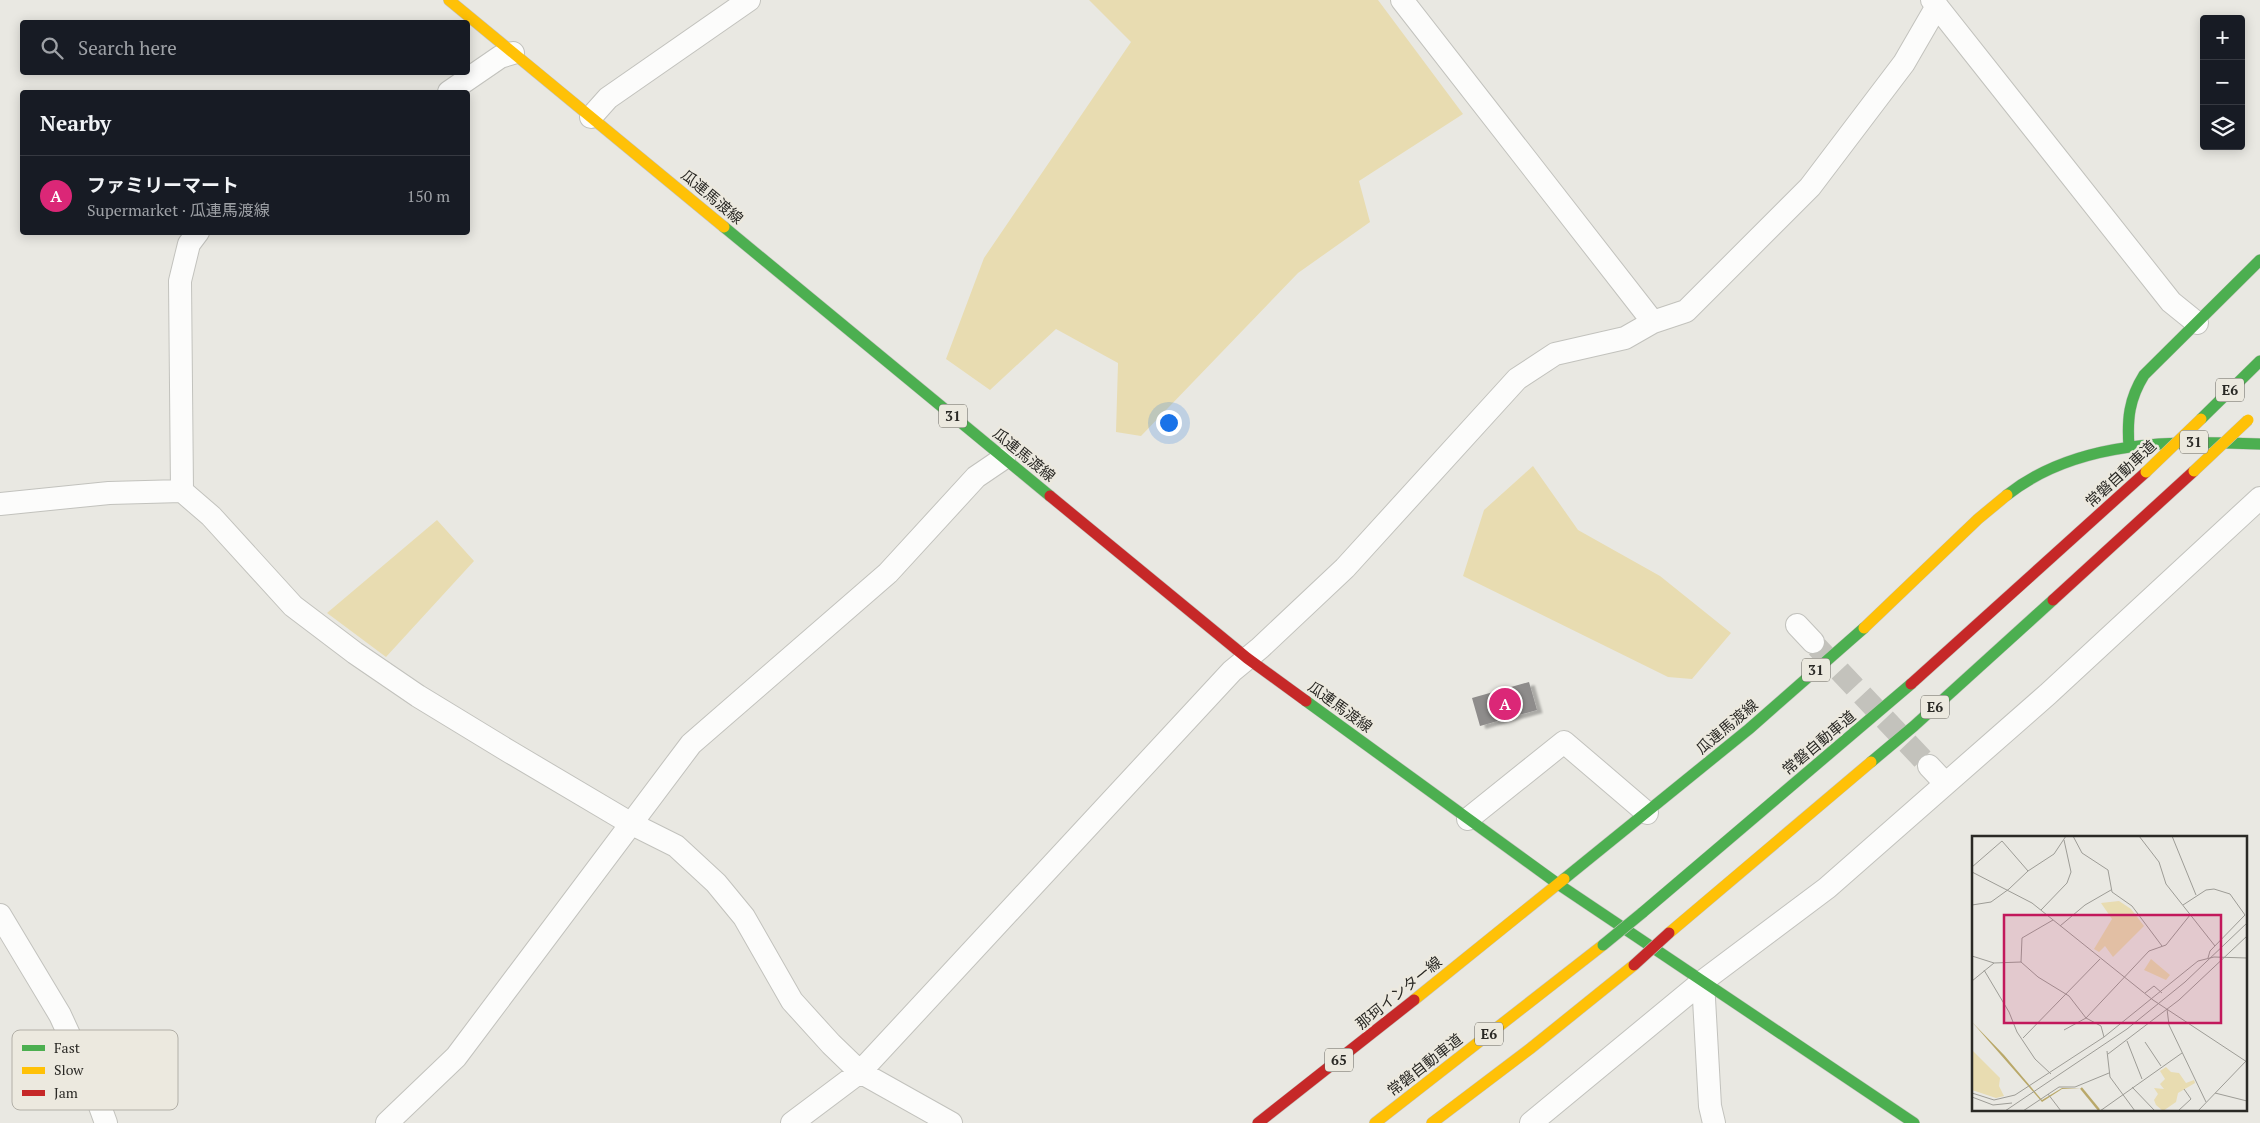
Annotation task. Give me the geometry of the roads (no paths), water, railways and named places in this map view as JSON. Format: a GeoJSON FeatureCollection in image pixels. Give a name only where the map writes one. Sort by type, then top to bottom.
{"type":"FeatureCollection","features":[{"type":"Feature","properties":{"kind":"main road","name":"瓜連馬渡線"},"geometry":{"type":"LineString","coordinates":[[449,0],[1247,658],[1558,884],[1749,729],[1865,627],[1978,519],[2024,482],[2070,460],[2129,447],[2192,442],[2260,444]]}},
{"type":"Feature","properties":{"kind":"main road"},"geometry":{"type":"LineString","coordinates":[[2129,447],[2128,408],[2133,391],[2144,375],[2260,260]]}},
{"type":"Feature","properties":{"kind":"main road","name":"常磐自動車道"},"geometry":{"type":"LineString","coordinates":[[1375,1123],[1642,913],[1893,701],[2146,472],[2260,361]]}},
{"type":"Feature","properties":{"kind":"main road","name":"E6"},"geometry":{"type":"LineString","coordinates":[[1432,1123],[1531,1048],[1634,965],[1668,933],[1914,726],[2251,417]]}},
{"type":"Feature","properties":{"kind":"main road"},"geometry":{"type":"LineString","coordinates":[[1558,884],[1914,1123]]}},
{"type":"Feature","properties":{"kind":"main road","name":"那珂インター線"},"geometry":{"type":"LineString","coordinates":[[1258,1123],[1558,884]]}},
{"type":"Feature","properties":{"kind":"street"},"geometry":{"type":"LineString","coordinates":[[591,117],[608,98],[749,0]]}},
{"type":"Feature","properties":{"kind":"street"},"geometry":{"type":"LineString","coordinates":[[1402,0],[1653,322]]}},
{"type":"Feature","properties":{"kind":"street"},"geometry":{"type":"LineString","coordinates":[[792,1123],[860,1072],[1205,700],[1247,658],[1345,568],[1517,379],[1555,354],[1625,338],[1653,322],[1686,311],[1810,187],[1904,63],[1934,3],[2171,302],[2197,323]]}},
{"type":"Feature","properties":{"kind":"street"},"geometry":{"type":"LineString","coordinates":[[452,90],[500,57],[512,53]]}},
{"type":"Feature","properties":{"kind":"street"},"geometry":{"type":"LineString","coordinates":[[182,491],[180,281],[189,244],[196,235]]}},
{"type":"Feature","properties":{"kind":"street"},"geometry":{"type":"LineString","coordinates":[[387,1123],[456,1057],[691,744],[888,573],[976,476],[1004,458]]}},
{"type":"Feature","properties":{"kind":"street"},"geometry":{"type":"LineString","coordinates":[[0,504],[109,493],[182,491],[211,516],[293,606],[355,652],[418,696],[630,823],[676,846],[716,882],[744,917],[792,1001],[860,1072],[951,1123]]}},
{"type":"Feature","properties":{"kind":"street"},"geometry":{"type":"LineString","coordinates":[[1531,1123],[1703,981],[1827,888],[2048,694],[2260,498]]}},
{"type":"Feature","properties":{"kind":"street"},"geometry":{"type":"LineString","coordinates":[[1797,625],[1813,642]]}},
{"type":"Feature","properties":{"kind":"street"},"geometry":{"type":"LineString","coordinates":[[1468,819],[1564,742],[1647,813]]}},
{"type":"Feature","properties":{"kind":"street"},"geometry":{"type":"LineString","coordinates":[[1929,766],[1946,783]]}},
{"type":"Feature","properties":{"kind":"street"},"geometry":{"type":"LineString","coordinates":[[0,915],[60,1015],[67,1030]]}},
{"type":"Feature","properties":{"kind":"street"},"geometry":{"type":"LineString","coordinates":[[1703,981],[1710,1106],[1714,1123]]}},
{"type":"Feature","properties":{"kind":"street"},"geometry":{"type":"LineString","coordinates":[[101,1110],[106,1123]]}},
{"type":"Feature","properties":{"kind":"tunnel"},"geometry":{"type":"LineString","coordinates":[[1817,647],[1929,766]]}},
{"type":"Feature","properties":{"kind":"place","name":"ファミリーマート"},"geometry":{"type":"Point","coordinates":[1505,704]}}]}
